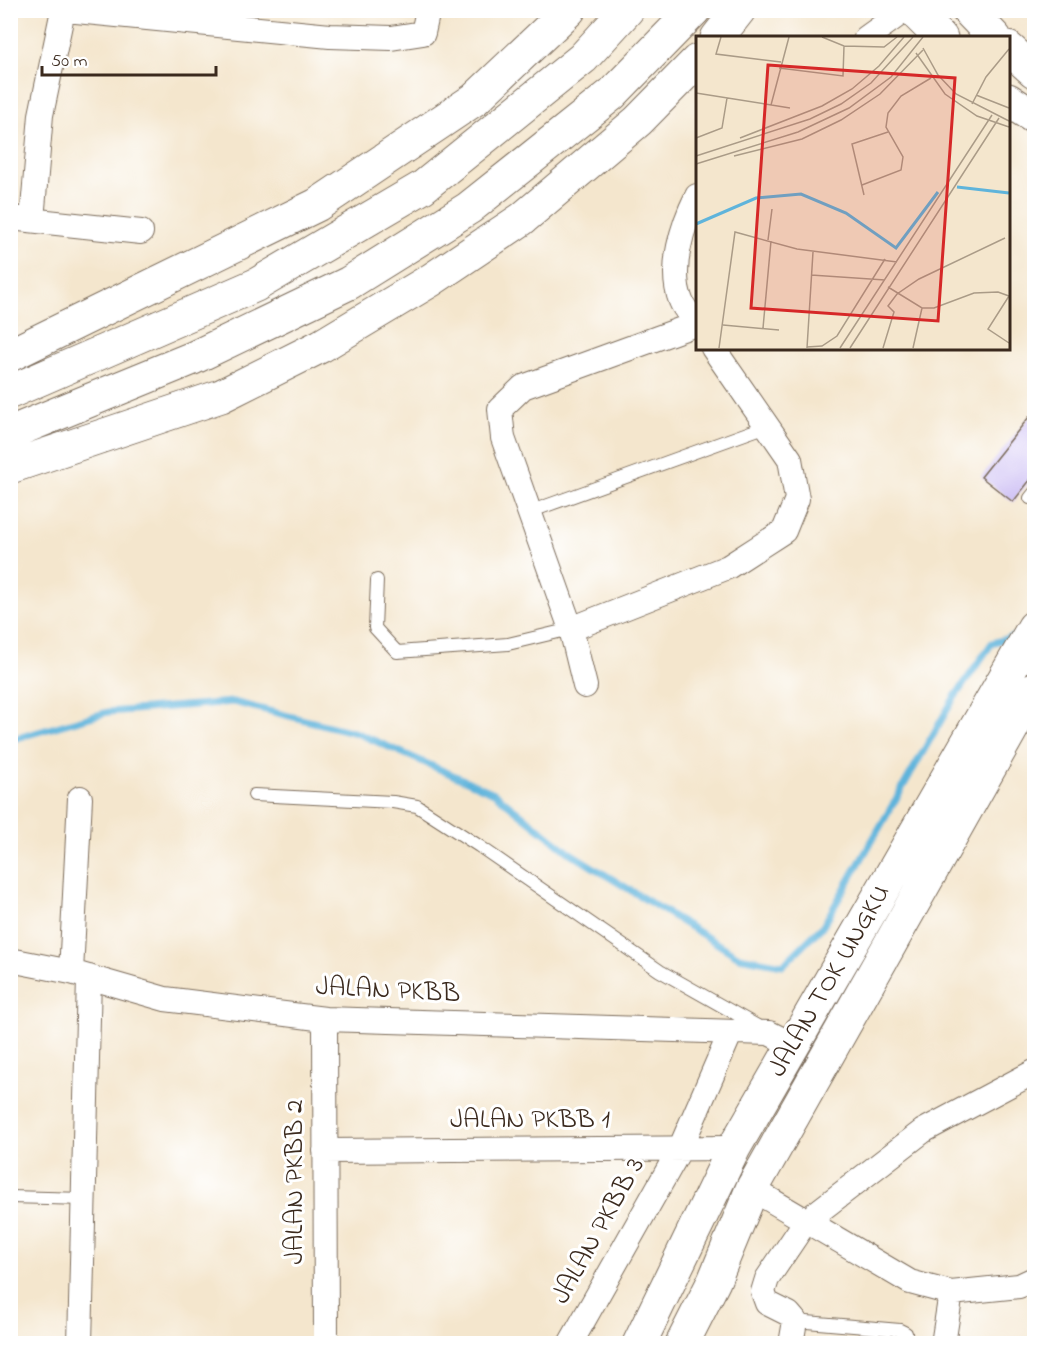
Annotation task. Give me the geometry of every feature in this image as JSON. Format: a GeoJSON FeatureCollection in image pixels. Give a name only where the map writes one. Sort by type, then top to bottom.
{"type":"FeatureCollection","features":[{"type":"Feature","properties":{"kind":"main road"},"geometry":{"type":"LineString","coordinates":[[10,355],[317,205],[475,99],[569,10]]}},
{"type":"Feature","properties":{"kind":"main road"},"geometry":{"type":"LineString","coordinates":[[10,392],[256,285],[423,187],[583,58],[627,10]]}},
{"type":"Feature","properties":{"kind":"main road"},"geometry":{"type":"LineString","coordinates":[[10,433],[193,358],[349,283],[469,208],[612,94],[694,10]]}},
{"type":"Feature","properties":{"kind":"main road"},"geometry":{"type":"LineString","coordinates":[[719,36],[739,10]]}},
{"type":"Feature","properties":{"kind":"main road"},"geometry":{"type":"LineString","coordinates":[[914,10],[939,36]]}},
{"type":"Feature","properties":{"kind":"main road"},"geometry":{"type":"LineString","coordinates":[[969,10],[993,36]]}},
{"type":"Feature","properties":{"kind":"main road"},"geometry":{"type":"LineString","coordinates":[[1009,49],[1035,71]]}},
{"type":"Feature","properties":{"kind":"main road"},"geometry":{"type":"LineString","coordinates":[[10,467],[221,396],[321,346],[431,280],[522,219],[638,121],[696,62]]}},
{"type":"Feature","properties":{"kind":"main road"},"geometry":{"type":"LineString","coordinates":[[1009,101],[1035,117]]}},
{"type":"Feature","properties":{"kind":"main road","name":"JALAN TOK UNGKU"},"geometry":{"type":"LineString","coordinates":[[639,1344],[734,1148],[781,1039],[1031,634]]}},
{"type":"Feature","properties":{"kind":"main road","name":"JALAN TOK UNGKU"},"geometry":{"type":"LineString","coordinates":[[682,1344],[714,1281],[752,1189],[1035,689]]}},
{"type":"Feature","properties":{"kind":"street"},"geometry":{"type":"LineString","coordinates":[[141,232],[21,219],[64,10],[330,36],[391,38],[423,33],[428,10]]}},
{"type":"Feature","properties":{"kind":"street"},"geometry":{"type":"LineString","coordinates":[[869,36],[905,10]]}},
{"type":"Feature","properties":{"kind":"street"},"geometry":{"type":"LineString","coordinates":[[696,198],[685,220],[676,263],[680,301],[696,323]]}},
{"type":"Feature","properties":{"kind":"street"},"geometry":{"type":"LineString","coordinates":[[585,687],[571,629],[502,438],[501,409],[523,387],[696,324]]}},
{"type":"Feature","properties":{"kind":"street"},"geometry":{"type":"LineString","coordinates":[[571,629],[728,567],[784,531],[797,499],[790,459],[714,350]]}},
{"type":"Feature","properties":{"kind":"street"},"geometry":{"type":"LineString","coordinates":[[80,798],[84,1199],[80,1344]]}},
{"type":"Feature","properties":{"kind":"street","name":"JALAN PKBB"},"geometry":{"type":"LineString","coordinates":[[10,960],[80,975],[165,999],[324,1019],[730,1034],[781,1039]]}},
{"type":"Feature","properties":{"kind":"street","name":"JALAN PKBB 2"},"geometry":{"type":"LineString","coordinates":[[324,1019],[326,1344]]}},
{"type":"Feature","properties":{"kind":"street","name":"JALAN PKBB 3"},"geometry":{"type":"LineString","coordinates":[[570,1344],[680,1149],[730,1034]]}},
{"type":"Feature","properties":{"kind":"street"},"geometry":{"type":"LineString","coordinates":[[793,1332],[789,1314],[766,1303],[763,1292],[767,1279],[806,1221],[922,1131],[1035,1072]]}},
{"type":"Feature","properties":{"kind":"street","name":"JALAN PKBB 1"},"geometry":{"type":"LineString","coordinates":[[325,1151],[734,1148]]}},
{"type":"Feature","properties":{"kind":"street"},"geometry":{"type":"LineString","coordinates":[[752,1189],[910,1282],[951,1293],[1019,1286],[1035,1279]]}},
{"type":"Feature","properties":{"kind":"street"},"geometry":{"type":"LineString","coordinates":[[942,1344],[951,1293]]}},
{"type":"Feature","properties":{"kind":"lane"},"geometry":{"type":"LineString","coordinates":[[529,512],[767,426]]}},
{"type":"Feature","properties":{"kind":"lane"},"geometry":{"type":"LineString","coordinates":[[377,580],[375,628],[397,652],[508,644],[571,629]]}},
{"type":"Feature","properties":{"kind":"lane"},"geometry":{"type":"LineString","coordinates":[[254,795],[393,802],[417,806],[660,971],[781,1039]]}},
{"type":"Feature","properties":{"kind":"lane"},"geometry":{"type":"LineString","coordinates":[[10,1197],[84,1199]]}},
{"type":"Feature","properties":{"kind":"lane"},"geometry":{"type":"LineString","coordinates":[[793,1332],[900,1330],[906,1333],[908,1344]]}},
{"type":"Feature","properties":{"kind":"building"},"geometry":{"type":"Polygon","coordinates":[[[1029,417],[1034,421],[1034,475],[1013,502],[981,477],[1029,417]]]}},
{"type":"Feature","properties":{"kind":"waterway"},"geometry":{"type":"LineString","coordinates":[[10,740],[108,712],[233,702],[357,733],[494,793],[570,853],[739,957],[783,965],[823,926],[954,698],[992,643],[1015,636]]}}]}
